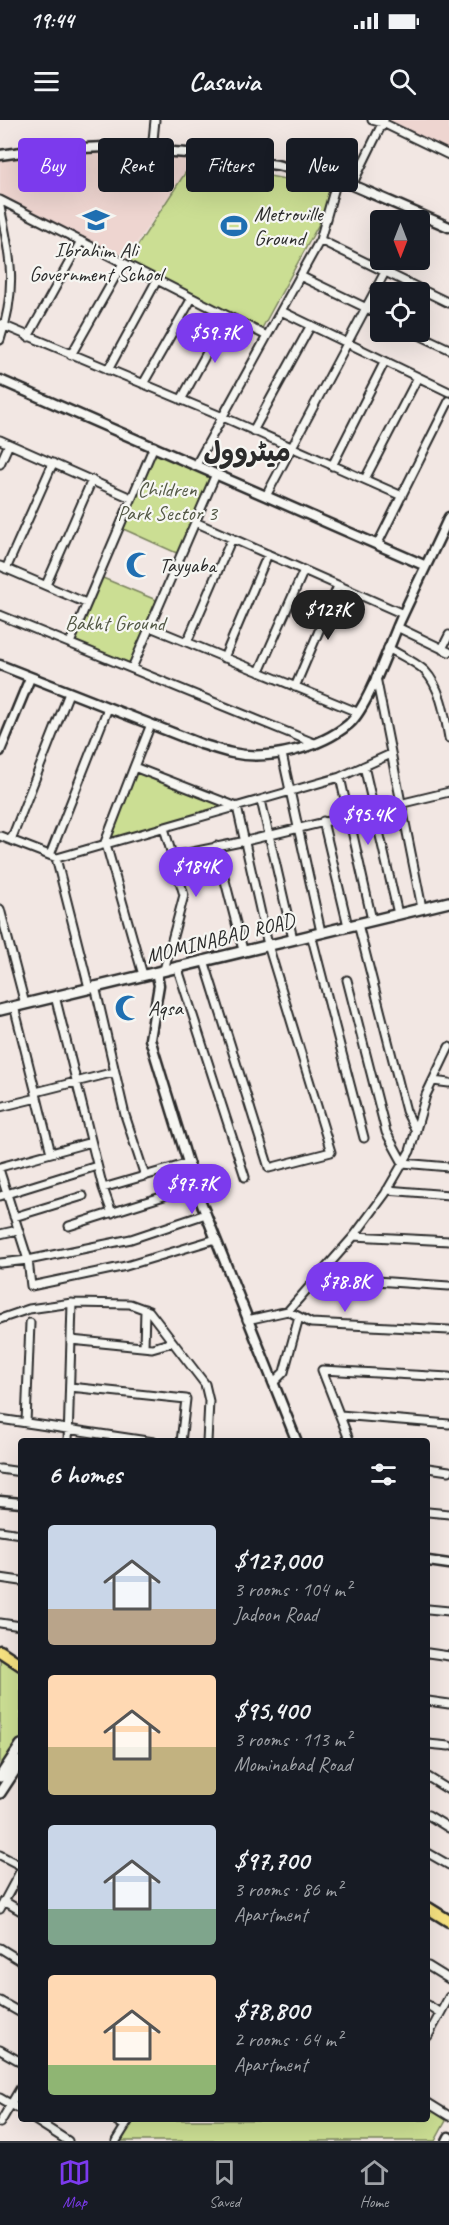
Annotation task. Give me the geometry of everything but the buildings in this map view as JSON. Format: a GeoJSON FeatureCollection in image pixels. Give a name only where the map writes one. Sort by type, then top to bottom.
{"type":"FeatureCollection","features":[{"type":"Feature","properties":{"kind":"main road","name":"MOMINABAD ROAD"},"geometry":{"type":"LineString","coordinates":[[0,1010],[449,902]]}},
{"type":"Feature","properties":{"kind":"main road"},"geometry":{"type":"LineString","coordinates":[[0,1651],[18,1663]]}},
{"type":"Feature","properties":{"kind":"main road"},"geometry":{"type":"LineString","coordinates":[[0,1777],[18,1750]]}},
{"type":"Feature","properties":{"kind":"main road"},"geometry":{"type":"LineString","coordinates":[[0,1793],[18,1766]]}},
{"type":"Feature","properties":{"kind":"main road"},"geometry":{"type":"LineString","coordinates":[[430,1909],[449,1921]]}},
{"type":"Feature","properties":{"kind":"street"},"geometry":{"type":"LineString","coordinates":[[153,138],[155,120]]}},
{"type":"Feature","properties":{"kind":"street"},"geometry":{"type":"LineString","coordinates":[[372,120],[383,122],[449,155]]}},
{"type":"Feature","properties":{"kind":"street"},"geometry":{"type":"LineString","coordinates":[[358,173],[383,122]]}},
{"type":"Feature","properties":{"kind":"street"},"geometry":{"type":"LineString","coordinates":[[0,155],[36,150],[98,147]]}},
{"type":"Feature","properties":{"kind":"street"},"geometry":{"type":"LineString","coordinates":[[174,153],[286,167]]}},
{"type":"Feature","properties":{"kind":"street"},"geometry":{"type":"LineString","coordinates":[[358,188],[449,226]]}},
{"type":"Feature","properties":{"kind":"street"},"geometry":{"type":"LineString","coordinates":[[196,465],[320,240],[334,192]]}},
{"type":"Feature","properties":{"kind":"street"},"geometry":{"type":"LineString","coordinates":[[0,200],[267,336]]}},
{"type":"Feature","properties":{"kind":"street"},"geometry":{"type":"LineString","coordinates":[[0,207],[11,270],[11,295],[0,340]]}},
{"type":"Feature","properties":{"kind":"street"},"geometry":{"type":"LineString","coordinates":[[320,240],[449,303]]}},
{"type":"Feature","properties":{"kind":"street"},"geometry":{"type":"LineString","coordinates":[[28,337],[81,241]]}},
{"type":"Feature","properties":{"kind":"street"},"geometry":{"type":"LineString","coordinates":[[71,355],[123,263]]}},
{"type":"Feature","properties":{"kind":"street"},"geometry":{"type":"LineString","coordinates":[[266,496],[385,272]]}},
{"type":"Feature","properties":{"kind":"street"},"geometry":{"type":"LineString","coordinates":[[300,276],[370,310]]}},
{"type":"Feature","properties":{"kind":"street"},"geometry":{"type":"LineString","coordinates":[[108,370],[157,280]]}},
{"type":"Feature","properties":{"kind":"street"},"geometry":{"type":"LineString","coordinates":[[143,384],[192,298]]}},
{"type":"Feature","properties":{"kind":"street"},"geometry":{"type":"LineString","coordinates":[[281,311],[449,392]]}},
{"type":"Feature","properties":{"kind":"street"},"geometry":{"type":"LineString","coordinates":[[181,400],[227,316]]}},
{"type":"Feature","properties":{"kind":"street"},"geometry":{"type":"LineString","coordinates":[[2,325],[223,417],[402,496]]}},
{"type":"Feature","properties":{"kind":"street"},"geometry":{"type":"LineString","coordinates":[[253,431],[311,325]]}},
{"type":"Feature","properties":{"kind":"street"},"geometry":{"type":"LineString","coordinates":[[430,340],[449,349]]}},
{"type":"Feature","properties":{"kind":"street"},"geometry":{"type":"LineString","coordinates":[[332,466],[385,361]]}},
{"type":"Feature","properties":{"kind":"street"},"geometry":{"type":"LineString","coordinates":[[365,479],[418,377]]}},
{"type":"Feature","properties":{"kind":"street"},"geometry":{"type":"LineString","coordinates":[[0,380],[426,567]]}},
{"type":"Feature","properties":{"kind":"street"},"geometry":{"type":"LineString","coordinates":[[377,545],[449,401]]}},
{"type":"Feature","properties":{"kind":"street"},"geometry":{"type":"LineString","coordinates":[[0,440],[131,498]]}},
{"type":"Feature","properties":{"kind":"street"},"geometry":{"type":"LineString","coordinates":[[0,464],[9,444]]}},
{"type":"Feature","properties":{"kind":"street"},"geometry":{"type":"LineString","coordinates":[[69,643],[153,446]]}},
{"type":"Feature","properties":{"kind":"street"},"geometry":{"type":"LineString","coordinates":[[53,463],[3,568],[86,603]]}},
{"type":"Feature","properties":{"kind":"street"},"geometry":{"type":"LineString","coordinates":[[132,668],[216,474]]}},
{"type":"Feature","properties":{"kind":"street"},"geometry":{"type":"LineString","coordinates":[[46,585],[92,480]]}},
{"type":"Feature","properties":{"kind":"street"},"geometry":{"type":"LineString","coordinates":[[0,665],[201,744],[234,754],[282,754],[314,743],[351,722],[369,694],[403,614],[449,518]]}},
{"type":"Feature","properties":{"kind":"street"},"geometry":{"type":"LineString","coordinates":[[195,522],[403,614]]}},
{"type":"Feature","properties":{"kind":"street"},"geometry":{"type":"LineString","coordinates":[[188,642],[232,538]]}},
{"type":"Feature","properties":{"kind":"street"},"geometry":{"type":"LineString","coordinates":[[224,657],[268,554]]}},
{"type":"Feature","properties":{"kind":"street"},"geometry":{"type":"LineString","coordinates":[[259,672],[304,570]]}},
{"type":"Feature","properties":{"kind":"street"},"geometry":{"type":"LineString","coordinates":[[296,687],[338,586]]}},
{"type":"Feature","properties":{"kind":"street"},"geometry":{"type":"LineString","coordinates":[[0,615],[314,743]]}},
{"type":"Feature","properties":{"kind":"street"},"geometry":{"type":"LineString","coordinates":[[150,627],[357,712]]}},
{"type":"Feature","properties":{"kind":"street"},"geometry":{"type":"LineString","coordinates":[[398,627],[446,650],[449,635]]}},
{"type":"Feature","properties":{"kind":"street"},"geometry":{"type":"LineString","coordinates":[[388,648],[424,670],[438,693],[449,738]]}},
{"type":"Feature","properties":{"kind":"street"},"geometry":{"type":"LineString","coordinates":[[376,677],[422,909]]}},
{"type":"Feature","properties":{"kind":"street"},"geometry":{"type":"LineString","coordinates":[[0,750],[30,678]]}},
{"type":"Feature","properties":{"kind":"street"},"geometry":{"type":"LineString","coordinates":[[11,840],[69,693]]}},
{"type":"Feature","properties":{"kind":"street"},"geometry":{"type":"LineString","coordinates":[[108,708],[53,857],[92,987],[125,1115],[145,1176]]}},
{"type":"Feature","properties":{"kind":"street"},"geometry":{"type":"LineString","coordinates":[[143,975],[105,844],[151,724]]}},
{"type":"Feature","properties":{"kind":"street"},"geometry":{"type":"LineString","coordinates":[[282,754],[298,827],[316,933],[364,1138]]}},
{"type":"Feature","properties":{"kind":"street"},"geometry":{"type":"LineString","coordinates":[[0,836],[53,857],[165,828],[340,777],[391,754]]}},
{"type":"Feature","properties":{"kind":"street"},"geometry":{"type":"LineString","coordinates":[[364,766],[398,914]]}},
{"type":"Feature","properties":{"kind":"street"},"geometry":{"type":"LineString","coordinates":[[134,767],[237,807]]}},
{"type":"Feature","properties":{"kind":"street"},"geometry":{"type":"LineString","coordinates":[[340,777],[372,920]]}},
{"type":"Feature","properties":{"kind":"street"},"geometry":{"type":"LineString","coordinates":[[173,856],[270,836],[298,827],[449,792]]}},
{"type":"Feature","properties":{"kind":"street"},"geometry":{"type":"LineString","coordinates":[[261,801],[293,939]]}},
{"type":"Feature","properties":{"kind":"street"},"geometry":{"type":"LineString","coordinates":[[204,960],[269,1168],[331,1152],[268,945],[237,807]]}},
{"type":"Feature","properties":{"kind":"street"},"geometry":{"type":"LineString","coordinates":[[323,821],[348,926]]}},
{"type":"Feature","properties":{"kind":"street"},"geometry":{"type":"LineString","coordinates":[[165,828],[184,895],[160,971],[150,1039],[206,1214],[295,1438]]}},
{"type":"Feature","properties":{"kind":"street"},"geometry":{"type":"LineString","coordinates":[[216,846],[243,950]]}},
{"type":"Feature","properties":{"kind":"street"},"geometry":{"type":"LineString","coordinates":[[0,909],[24,1004]]}},
{"type":"Feature","properties":{"kind":"street"},"geometry":{"type":"LineString","coordinates":[[358,924],[406,1111],[416,1131]]}},
{"type":"Feature","properties":{"kind":"street"},"geometry":{"type":"LineString","coordinates":[[177,966],[244,1177]]}},
{"type":"Feature","properties":{"kind":"street"},"geometry":{"type":"LineString","coordinates":[[347,980],[386,1132],[403,1163]]}},
{"type":"Feature","properties":{"kind":"street"},"geometry":{"type":"LineString","coordinates":[[55,996],[97,1166],[112,1213]]}},
{"type":"Feature","properties":{"kind":"street"},"geometry":{"type":"LineString","coordinates":[[14,1006],[51,1153]]}},
{"type":"Feature","properties":{"kind":"street"},"geometry":{"type":"LineString","coordinates":[[247,1320],[288,1311],[354,1236],[387,1191],[410,1151],[426,1095],[449,1047]]}},
{"type":"Feature","properties":{"kind":"street"},"geometry":{"type":"LineString","coordinates":[[0,1107],[75,1082],[115,1072]]}},
{"type":"Feature","properties":{"kind":"street"},"geometry":{"type":"LineString","coordinates":[[433,1081],[449,1083]]}},
{"type":"Feature","properties":{"kind":"street"},"geometry":{"type":"LineString","coordinates":[[0,1167],[91,1142]]}},
{"type":"Feature","properties":{"kind":"street"},"geometry":{"type":"LineString","coordinates":[[103,1188],[189,1163]]}},
{"type":"Feature","properties":{"kind":"street"},"geometry":{"type":"LineString","coordinates":[[403,1163],[449,1167]]}},
{"type":"Feature","properties":{"kind":"street"},"geometry":{"type":"LineString","coordinates":[[4,1195],[97,1166]]}},
{"type":"Feature","properties":{"kind":"street"},"geometry":{"type":"LineString","coordinates":[[0,1172],[4,1195],[28,1260],[31,1286],[126,1266],[216,1239]]}},
{"type":"Feature","properties":{"kind":"street"},"geometry":{"type":"LineString","coordinates":[[69,1226],[196,1186]]}},
{"type":"Feature","properties":{"kind":"street"},"geometry":{"type":"LineString","coordinates":[[387,1191],[449,1195]]}},
{"type":"Feature","properties":{"kind":"street"},"geometry":{"type":"LineString","coordinates":[[14,1217],[83,1196]]}},
{"type":"Feature","properties":{"kind":"street"},"geometry":{"type":"LineString","coordinates":[[0,1263],[28,1260],[131,1239],[206,1214]]}},
{"type":"Feature","properties":{"kind":"street"},"geometry":{"type":"LineString","coordinates":[[0,1234],[18,1230]]}},
{"type":"Feature","properties":{"kind":"street"},"geometry":{"type":"LineString","coordinates":[[354,1236],[449,1241]]}},
{"type":"Feature","properties":{"kind":"street"},"geometry":{"type":"LineString","coordinates":[[317,1277],[449,1286]]}},
{"type":"Feature","properties":{"kind":"street"},"geometry":{"type":"LineString","coordinates":[[68,1438],[72,1303]]}},
{"type":"Feature","properties":{"kind":"street"},"geometry":{"type":"LineString","coordinates":[[0,1319],[29,1309],[72,1303],[130,1304],[149,1311],[205,1384],[209,1401],[207,1438]]}},
{"type":"Feature","properties":{"kind":"street"},"geometry":{"type":"LineString","coordinates":[[144,1347],[145,1309]]}},
{"type":"Feature","properties":{"kind":"street"},"geometry":{"type":"LineString","coordinates":[[288,1311],[311,1323],[449,1330]]}},
{"type":"Feature","properties":{"kind":"street"},"geometry":{"type":"LineString","coordinates":[[273,1383],[284,1372],[299,1317]]}},
{"type":"Feature","properties":{"kind":"street"},"geometry":{"type":"LineString","coordinates":[[26,1423],[30,1323]]}},
{"type":"Feature","properties":{"kind":"street"},"geometry":{"type":"LineString","coordinates":[[71,1340],[152,1348],[173,1342]]}},
{"type":"Feature","properties":{"kind":"street"},"geometry":{"type":"LineString","coordinates":[[349,1438],[322,1370],[449,1377]]}},
{"type":"Feature","properties":{"kind":"street"},"geometry":{"type":"LineString","coordinates":[[70,1387],[186,1399],[181,1438]]}},
{"type":"Feature","properties":{"kind":"street"},"geometry":{"type":"LineString","coordinates":[[340,1415],[449,1424]]}},
{"type":"Feature","properties":{"kind":"street"},"geometry":{"type":"LineString","coordinates":[[0,1419],[129,1438]]}},
{"type":"Feature","properties":{"kind":"street"},"geometry":{"type":"LineString","coordinates":[[430,1468],[449,1471]]}},
{"type":"Feature","properties":{"kind":"street"},"geometry":{"type":"LineString","coordinates":[[0,1469],[18,1472]]}},
{"type":"Feature","properties":{"kind":"street"},"geometry":{"type":"LineString","coordinates":[[0,1501],[18,1503]]}},
{"type":"Feature","properties":{"kind":"street"},"geometry":{"type":"LineString","coordinates":[[430,1512],[449,1514]]}},
{"type":"Feature","properties":{"kind":"street"},"geometry":{"type":"LineString","coordinates":[[0,1531],[18,1534]]}},
{"type":"Feature","properties":{"kind":"street"},"geometry":{"type":"LineString","coordinates":[[430,1561],[449,1564]]}},
{"type":"Feature","properties":{"kind":"street"},"geometry":{"type":"LineString","coordinates":[[0,1578],[18,1581]]}},
{"type":"Feature","properties":{"kind":"street"},"geometry":{"type":"LineString","coordinates":[[430,1609],[449,1611]]}},
{"type":"Feature","properties":{"kind":"street"},"geometry":{"type":"LineString","coordinates":[[0,1623],[18,1626]]}},
{"type":"Feature","properties":{"kind":"street"},"geometry":{"type":"LineString","coordinates":[[430,1653],[449,1656]]}},
{"type":"Feature","properties":{"kind":"street"},"geometry":{"type":"LineString","coordinates":[[430,1701],[449,1704]]}},
{"type":"Feature","properties":{"kind":"street"},"geometry":{"type":"LineString","coordinates":[[430,1744],[449,1746]]}},
{"type":"Feature","properties":{"kind":"street"},"geometry":{"type":"LineString","coordinates":[[430,1778],[449,1790]]}},
{"type":"Feature","properties":{"kind":"street"},"geometry":{"type":"LineString","coordinates":[[430,1816],[449,1828]]}},
{"type":"Feature","properties":{"kind":"street"},"geometry":{"type":"LineString","coordinates":[[0,1854],[18,1866]]}},
{"type":"Feature","properties":{"kind":"street"},"geometry":{"type":"LineString","coordinates":[[430,1854],[449,1865]]}},
{"type":"Feature","properties":{"kind":"street"},"geometry":{"type":"LineString","coordinates":[[0,1909],[18,1874]]}},
{"type":"Feature","properties":{"kind":"street"},"geometry":{"type":"LineString","coordinates":[[4,1901],[18,1909]]}},
{"type":"Feature","properties":{"kind":"street"},"geometry":{"type":"LineString","coordinates":[[0,1948],[18,1959]]}},
{"type":"Feature","properties":{"kind":"street"},"geometry":{"type":"LineString","coordinates":[[430,1967],[449,1979]]}},
{"type":"Feature","properties":{"kind":"street"},"geometry":{"type":"LineString","coordinates":[[430,2032],[449,1997]]}},
{"type":"Feature","properties":{"kind":"street"},"geometry":{"type":"LineString","coordinates":[[0,2001],[18,2011]]}},
{"type":"Feature","properties":{"kind":"street"},"geometry":{"type":"LineString","coordinates":[[430,2007],[440,2013]]}},
{"type":"Feature","properties":{"kind":"street"},"geometry":{"type":"LineString","coordinates":[[0,2050],[18,2060]]}},
{"type":"Feature","properties":{"kind":"street"},"geometry":{"type":"LineString","coordinates":[[0,2123],[18,2092]]}},
{"type":"Feature","properties":{"kind":"street"},"geometry":{"type":"LineString","coordinates":[[0,2098],[18,2108]]}},
{"type":"Feature","properties":{"kind":"street"},"geometry":{"type":"LineString","coordinates":[[430,2104],[449,2116]]}},
{"type":"Feature","properties":{"kind":"street"},"geometry":{"type":"LineString","coordinates":[[38,2122],[68,2141]]}},
{"type":"Feature","properties":{"kind":"street"},"geometry":{"type":"LineString","coordinates":[[116,2141],[127,2123]]}},
{"type":"Feature","properties":{"kind":"shaded area"},"geometry":{"type":"Polygon","coordinates":[[[384,120],[449,120],[449,155],[384,120]]]}},
{"type":"Feature","properties":{"kind":"shaded area"},"geometry":{"type":"Polygon","coordinates":[[[86,148],[98,148],[98,192],[172,192],[123,263],[0,200],[0,155],[18,154],[18,192],[86,192],[86,148]]]}},
{"type":"Feature","properties":{"kind":"shaded area"},"geometry":{"type":"Polygon","coordinates":[[[174,152],[186,153],[186,171],[174,189],[174,152]]]}},
{"type":"Feature","properties":{"kind":"green space","name":"Metroville Ground"},"geometry":{"type":"Polygon","coordinates":[[[186,172],[186,192],[274,192],[274,177],[286,179],[286,192],[336,192],[260,332],[127,262],[186,172]]]}},
{"type":"Feature","properties":{"kind":"green space","name":"Children Park Sector 3"},"geometry":{"type":"Polygon","coordinates":[[[154,446],[216,474],[181,555],[119,527],[154,446]]]}},
{"type":"Feature","properties":{"kind":"green space","name":"Bakht Ground"},"geometry":{"type":"Polygon","coordinates":[[[98,576],[161,602],[132,668],[70,643],[98,576]]]}},
{"type":"Feature","properties":{"kind":"green space"},"geometry":{"type":"Polygon","coordinates":[[[134,767],[237,807],[106,844],[134,767]]]}},
{"type":"Feature","properties":{"kind":"green space"},"geometry":{"type":"Polygon","coordinates":[[[0,1653],[18,1665],[18,1762],[0,1792],[0,1653]]]}},
{"type":"Feature","properties":{"kind":"green space"},"geometry":{"type":"Polygon","coordinates":[[[430,2106],[448,2117],[435,2141],[117,2141],[129,2122],[430,2122],[430,2106]]]}},
{"type":"Feature","properties":{"kind":"place","name":"Ibrahim Ali Government School"},"geometry":{"type":"Point","coordinates":[96,220]}},
{"type":"Feature","properties":{"kind":"place","name":"Metroville Ground"},"geometry":{"type":"Point","coordinates":[234,226]}},
{"type":"Feature","properties":{"kind":"place","name":"Tayyaba"},"geometry":{"type":"Point","coordinates":[139,565]}},
{"type":"Feature","properties":{"kind":"place","name":"Aqsa"},"geometry":{"type":"Point","coordinates":[128,1008]}},
{"type":"Feature","properties":{"kind":"district","name":"میٹروول"},"geometry":{"type":"Point","coordinates":[247,452]}}]}
